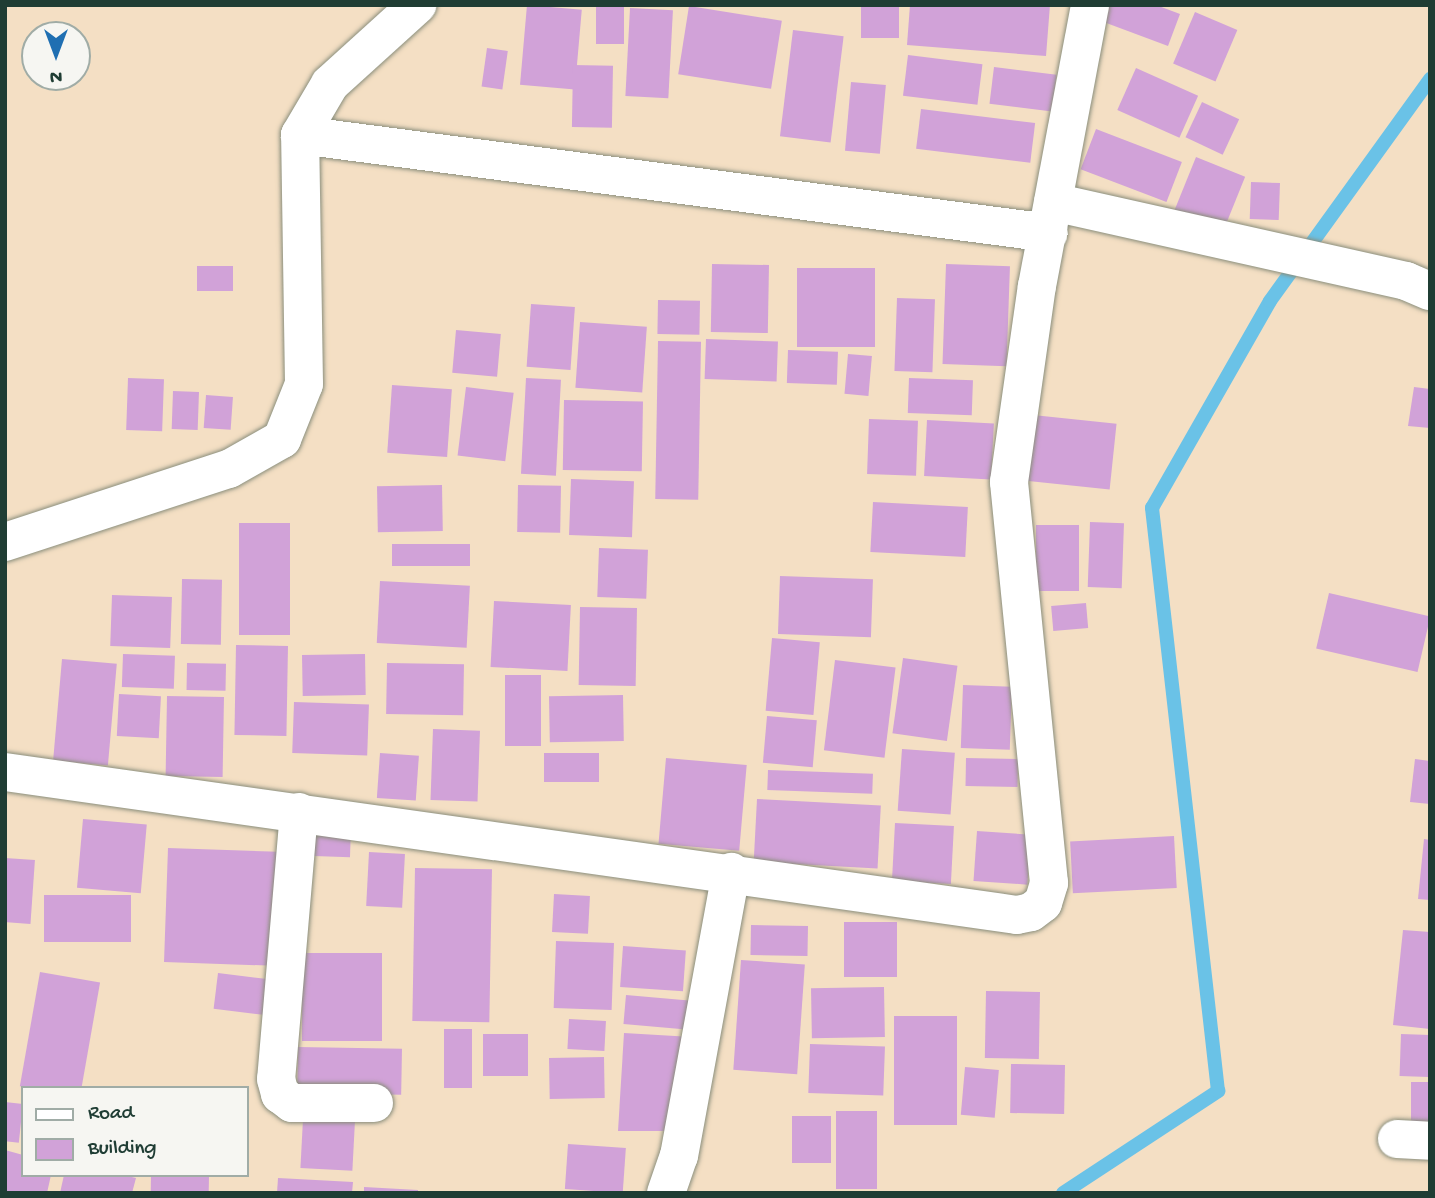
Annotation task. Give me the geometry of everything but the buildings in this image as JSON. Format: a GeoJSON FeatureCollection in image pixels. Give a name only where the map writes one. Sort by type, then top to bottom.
{"type":"FeatureCollection","features":[{"type":"Feature","properties":{"kind":"street"},"geometry":{"type":"LineString","coordinates":[[5,542],[229,470],[282,439],[304,384],[300,135],[330,84],[417,5]]}},
{"type":"Feature","properties":{"kind":"street"},"geometry":{"type":"LineString","coordinates":[[5,772],[731,872],[1017,915],[1043,903],[1049,883],[1009,482],[1051,217],[1090,5]]}},
{"type":"Feature","properties":{"kind":"street"},"geometry":{"type":"LineString","coordinates":[[300,135],[1051,217],[1268,251],[1430,290]]}},
{"type":"Feature","properties":{"kind":"street"},"geometry":{"type":"LineString","coordinates":[[299,812],[276,1079],[280,1094],[292,1103],[374,1102]]}},
{"type":"Feature","properties":{"kind":"street"},"geometry":{"type":"LineString","coordinates":[[666,1193],[679,1156],[731,872]]}},
{"type":"Feature","properties":{"kind":"waterway"},"geometry":{"type":"LineString","coordinates":[[1063,1193],[1218,1091],[1152,508],[1270,301],[1430,79]]}}]}
